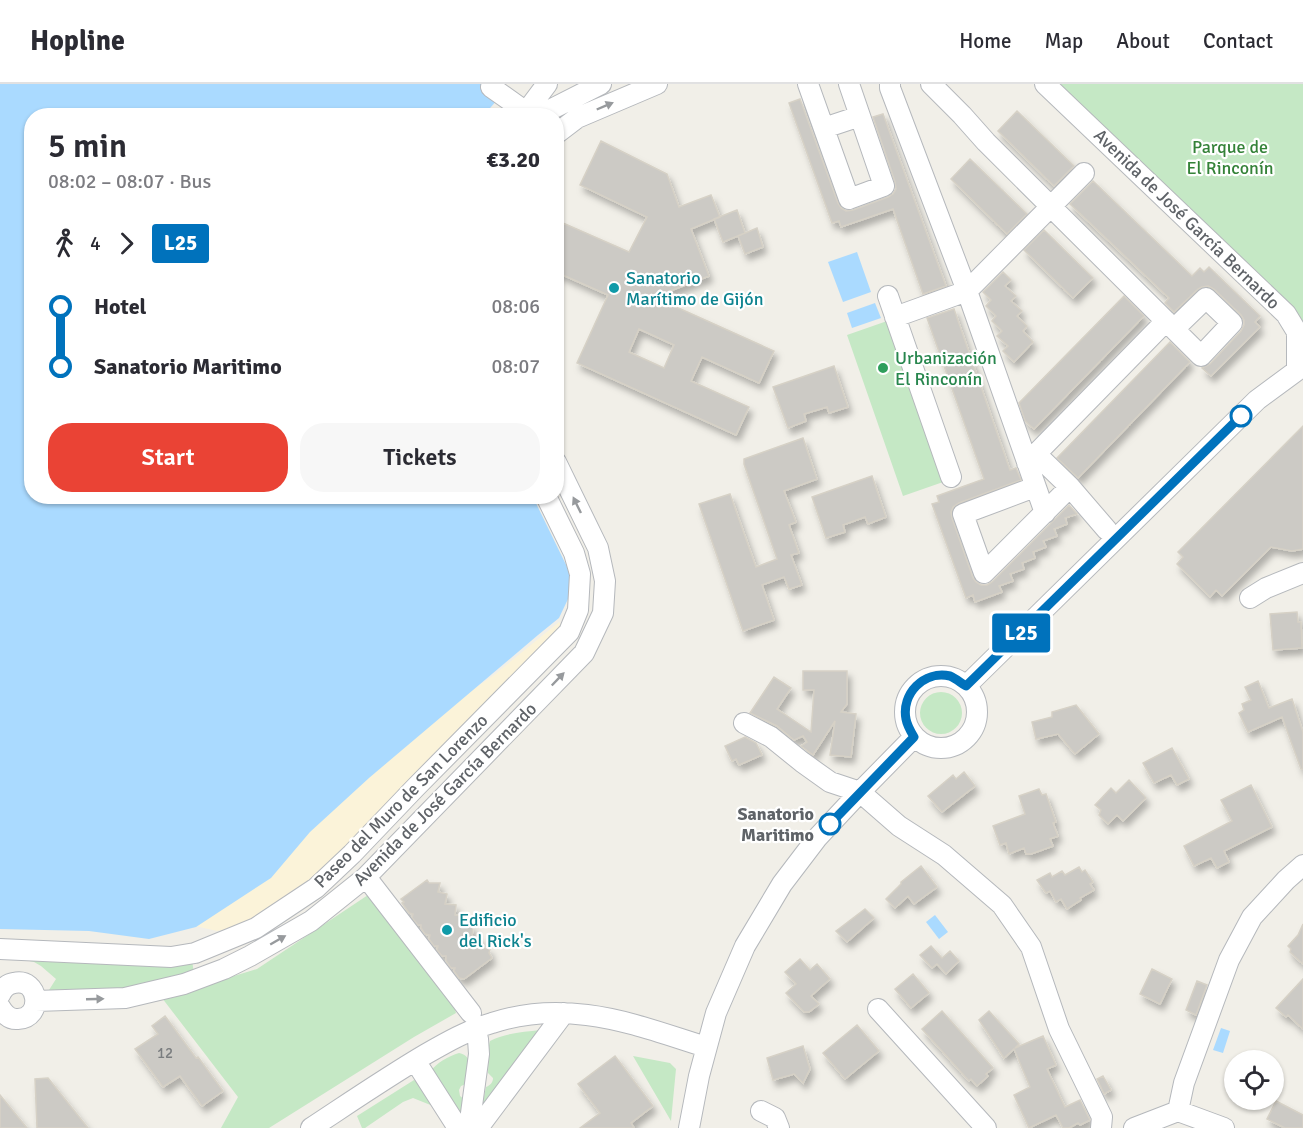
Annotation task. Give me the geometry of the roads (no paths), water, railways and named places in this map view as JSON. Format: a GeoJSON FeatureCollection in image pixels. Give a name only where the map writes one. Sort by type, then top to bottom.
{"type":"FeatureCollection","features":[{"type":"Feature","properties":{"kind":"street"},"geometry":{"type":"LineString","coordinates":[[493,84],[491,87],[521,108]]}},
{"type":"Feature","properties":{"kind":"street"},"geometry":{"type":"LineString","coordinates":[[533,108],[547,84]]}},
{"type":"Feature","properties":{"kind":"street"},"geometry":{"type":"LineString","coordinates":[[544,108],[601,84]]}},
{"type":"Feature","properties":{"kind":"street"},"geometry":{"type":"LineString","coordinates":[[564,128],[577,118],[657,84]]}},
{"type":"Feature","properties":{"kind":"street"},"geometry":{"type":"LineString","coordinates":[[808,84],[849,199],[884,186],[849,84]]}},
{"type":"Feature","properties":{"kind":"street"},"geometry":{"type":"LineString","coordinates":[[890,84],[1032,459],[1035,487],[1045,513]]}},
{"type":"Feature","properties":{"kind":"street"},"geometry":{"type":"LineString","coordinates":[[931,84],[1170,325],[1032,459]]}},
{"type":"Feature","properties":{"kind":"street","name":"Avenida de José García Bernardo"},"geometry":{"type":"LineString","coordinates":[[1045,84],[1286,314],[1297,332],[1300,368]]}},
{"type":"Feature","properties":{"kind":"street"},"geometry":{"type":"LineString","coordinates":[[824,128],[860,116]]}},
{"type":"Feature","properties":{"kind":"street"},"geometry":{"type":"LineString","coordinates":[[896,317],[967,291],[1084,173]]}},
{"type":"Feature","properties":{"kind":"street"},"geometry":{"type":"LineString","coordinates":[[888,296],[951,477]]}},
{"type":"Feature","properties":{"kind":"street"},"geometry":{"type":"LineString","coordinates":[[966,686],[1257,400],[1300,368]]}},
{"type":"Feature","properties":{"kind":"street"},"geometry":{"type":"LineString","coordinates":[[1032,459],[1070,487],[1107,530]]}},
{"type":"Feature","properties":{"kind":"street","name":"Avenida de José García Bernardo"},"geometry":{"type":"LineString","coordinates":[[36,1001],[125,998],[184,984],[224,969],[311,921],[366,877],[584,652],[603,613],[605,580],[598,548],[564,478]]}},
{"type":"Feature","properties":{"kind":"street"},"geometry":{"type":"LineString","coordinates":[[1035,487],[963,514],[984,573],[1070,487]]}},
{"type":"Feature","properties":{"kind":"street","name":"Paseo del Muro de San Lorenzo"},"geometry":{"type":"LineString","coordinates":[[0,949],[171,957],[195,953],[256,928],[316,888],[569,632],[578,610],[580,574],[574,553],[550,504]]}},
{"type":"Feature","properties":{"kind":"street"},"geometry":{"type":"LineString","coordinates":[[1250,598],[1266,588],[1303,573]]}},
{"type":"Feature","properties":{"kind":"street"},"geometry":{"type":"LineString","coordinates":[[936,675],[951,677],[966,686],[977,712],[974,726],[966,739],[954,746],[939,748],[925,745],[914,737],[906,720],[906,705],[911,691],[922,681],[936,675]]}},
{"type":"Feature","properties":{"kind":"street"},"geometry":{"type":"LineString","coordinates":[[744,723],[771,738],[830,782],[860,792],[899,826],[944,855],[1002,905],[1031,947],[1059,1029],[1102,1117],[1101,1128]]}},
{"type":"Feature","properties":{"kind":"street"},"geometry":{"type":"LineString","coordinates":[[689,1128],[699,1076],[716,1013],[745,946],[782,884],[817,838],[914,737]]}},
{"type":"Feature","properties":{"kind":"street"},"geometry":{"type":"LineString","coordinates":[[1178,1111],[1184,1083],[1229,960],[1252,917],[1303,865]]}},
{"type":"Feature","properties":{"kind":"street"},"geometry":{"type":"LineString","coordinates":[[366,877],[471,1013]]}},
{"type":"Feature","properties":{"kind":"street"},"geometry":{"type":"LineString","coordinates":[[0,995],[11,983],[23,983],[33,990],[36,1001],[33,1012],[29,1016],[24,1018],[4,1016]]}},
{"type":"Feature","properties":{"kind":"street"},"geometry":{"type":"LineString","coordinates":[[878,1009],[986,1128]]}},
{"type":"Feature","properties":{"kind":"street"},"geometry":{"type":"LineString","coordinates":[[478,1128],[564,1013]]}},
{"type":"Feature","properties":{"kind":"street"},"geometry":{"type":"LineString","coordinates":[[310,1128],[448,1041],[476,1028],[508,1018],[534,1014],[585,1014],[644,1028],[706,1047]]}},
{"type":"Feature","properties":{"kind":"street"},"geometry":{"type":"LineString","coordinates":[[469,1128],[478,1039]]}},
{"type":"Feature","properties":{"kind":"street"},"geometry":{"type":"LineString","coordinates":[[421,1070],[458,1128]]}},
{"type":"Feature","properties":{"kind":"street"},"geometry":{"type":"LineString","coordinates":[[760,1111],[775,1118],[779,1128]]}},
{"type":"Feature","properties":{"kind":"street"},"geometry":{"type":"LineString","coordinates":[[1134,1128],[1178,1111],[1224,1128]]}},
{"type":"Feature","properties":{"kind":"water"},"geometry":{"type":"Polygon","coordinates":[[[0,84],[487,84],[498,99],[490,108],[24,108],[24,504],[536,504],[571,575],[568,599],[559,618],[369,778],[310,832],[271,878],[196,927],[149,939],[89,931],[0,929],[0,84]]]}},
{"type":"Feature","properties":{"kind":"water"},"geometry":{"type":"Polygon","coordinates":[[[857,252],[871,292],[843,302],[828,262],[857,252]]]}},
{"type":"Feature","properties":{"kind":"water","name":"Urbanización El Rinconín"},"geometry":{"type":"Polygon","coordinates":[[[875,303],[881,318],[852,328],[847,313],[875,303]]]}},
{"type":"Feature","properties":{"kind":"water"},"geometry":{"type":"Polygon","coordinates":[[[935,915],[948,932],[939,939],[926,922],[935,915]]]}},
{"type":"Feature","properties":{"kind":"water"},"geometry":{"type":"Polygon","coordinates":[[[1221,1028],[1230,1031],[1223,1053],[1213,1050],[1221,1028]]]}},
{"type":"Feature","properties":{"kind":"place","name":"Sanatorio Marítimo de Gijón"},"geometry":{"type":"Point","coordinates":[614,288]}},
{"type":"Feature","properties":{"kind":"place","name":"Urbanización El Rinconín"},"geometry":{"type":"Point","coordinates":[883,368]}},
{"type":"Feature","properties":{"kind":"place","name":"Sanatorio Maritimo"},"geometry":{"type":"Point","coordinates":[830,824]}},
{"type":"Feature","properties":{"kind":"place","name":"Edificio del Rick's"},"geometry":{"type":"Point","coordinates":[447,930]}},
{"type":"Feature","properties":{"kind":"park label","name":"Parque de El Rinconín"},"geometry":{"type":"Point","coordinates":[1230,157]}}]}
